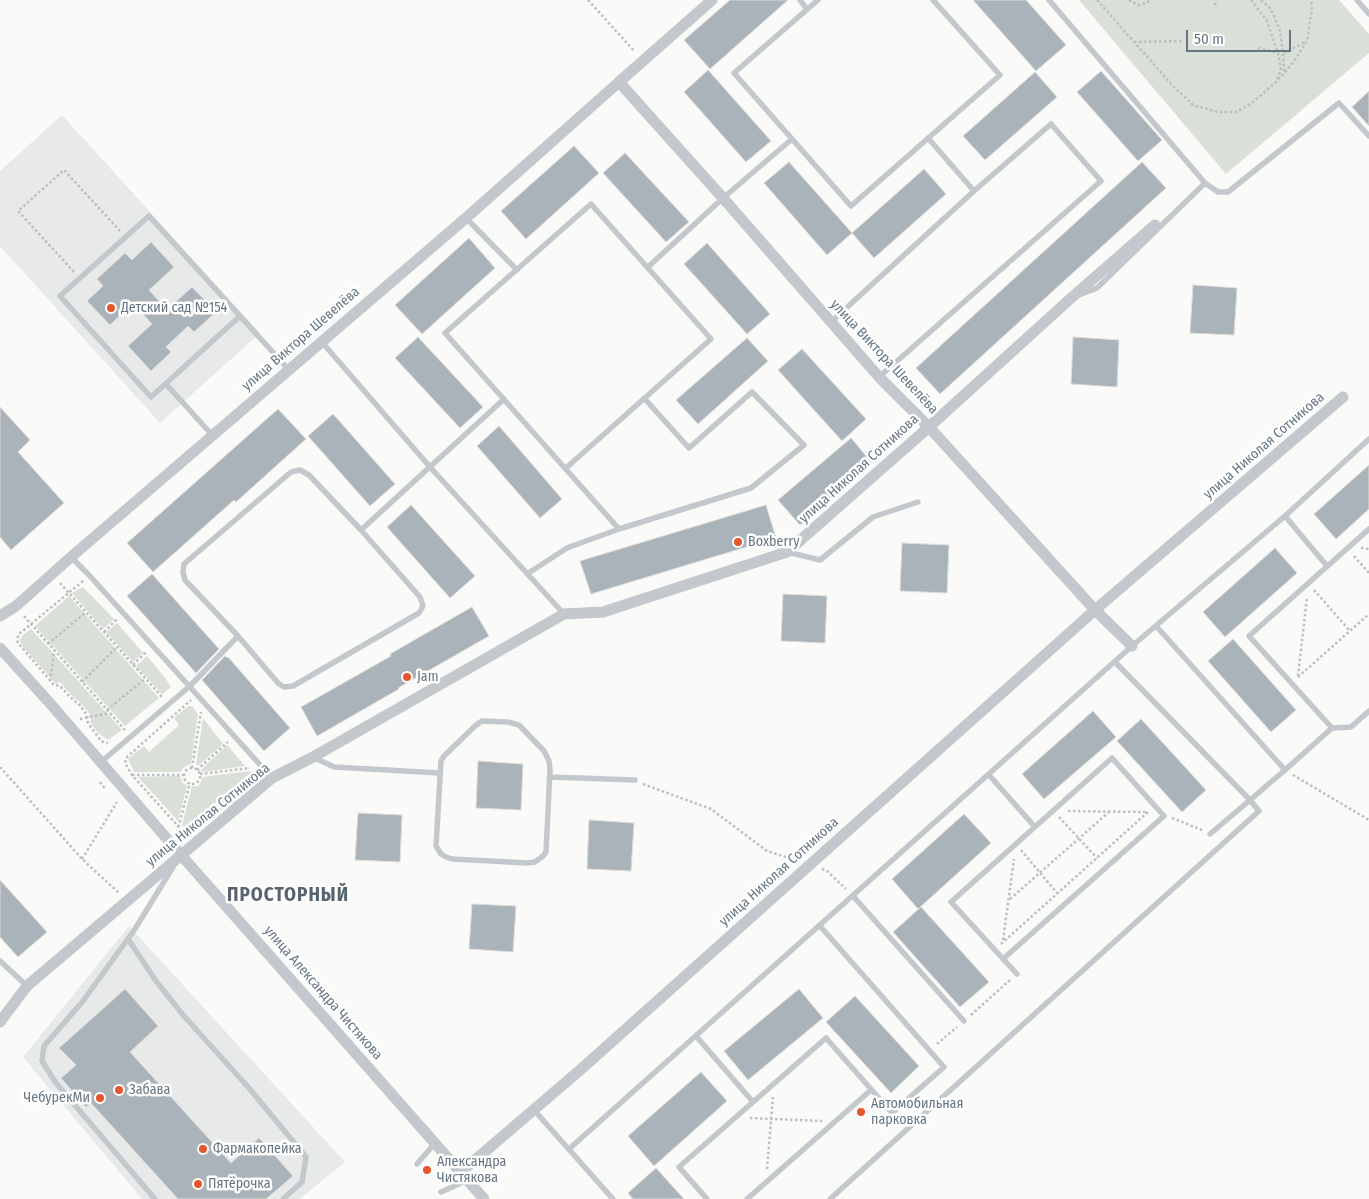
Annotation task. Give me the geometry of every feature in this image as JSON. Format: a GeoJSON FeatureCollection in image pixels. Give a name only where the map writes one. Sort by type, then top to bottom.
{"type":"FeatureCollection","features":[{"type":"Feature","properties":{"kind":"street","name":"улица Виктора Шевелёва"},"geometry":{"type":"LineString","coordinates":[[0,616],[16,606],[466,218],[712,0]]}},
{"type":"Feature","properties":{"kind":"street","name":"улица Виктора Шевелёва"},"geometry":{"type":"LineString","coordinates":[[619,82],[879,377],[929,427],[1095,610],[1132,646]]}},
{"type":"Feature","properties":{"kind":"street","name":"улица Николая Сотникова"},"geometry":{"type":"LineString","coordinates":[[0,1022],[27,986],[127,901],[177,850],[193,845],[272,778],[313,757],[564,614],[603,612],[788,552],[1155,224]]}},
{"type":"Feature","properties":{"kind":"street","name":"улица Николая Сотникова"},"geometry":{"type":"LineString","coordinates":[[465,1176],[534,1110],[1095,610],[1343,397]]}},
{"type":"Feature","properties":{"kind":"street","name":"улица Александра Чистякова"},"geometry":{"type":"LineString","coordinates":[[0,648],[484,1199]]}},
{"type":"Feature","properties":{"kind":"lane"},"geometry":{"type":"LineString","coordinates":[[800,0],[807,9]]}},
{"type":"Feature","properties":{"kind":"lane"},"geometry":{"type":"LineString","coordinates":[[818,0],[734,73],[851,206],[1000,76],[933,0]]}},
{"type":"Feature","properties":{"kind":"lane"},"geometry":{"type":"LineString","coordinates":[[1049,0],[1205,183],[1218,192],[1228,192],[1339,103],[1369,136]]}},
{"type":"Feature","properties":{"kind":"lane"},"geometry":{"type":"LineString","coordinates":[[1357,0],[1369,14]]}},
{"type":"Feature","properties":{"kind":"lane"},"geometry":{"type":"LineString","coordinates":[[831,322],[974,191],[1051,124],[1101,181],[879,377]]}},
{"type":"Feature","properties":{"kind":"lane"},"geometry":{"type":"LineString","coordinates":[[928,138],[974,191]]}},
{"type":"Feature","properties":{"kind":"lane"},"geometry":{"type":"LineString","coordinates":[[648,267],[723,198],[792,139]]}},
{"type":"Feature","properties":{"kind":"lane"},"geometry":{"type":"LineString","coordinates":[[1070,299],[1097,288],[1205,183]]}},
{"type":"Feature","properties":{"kind":"lane"},"geometry":{"type":"LineString","coordinates":[[566,468],[711,339],[591,204],[445,333],[504,399],[566,468],[620,528]]}},
{"type":"Feature","properties":{"kind":"lane"},"geometry":{"type":"LineString","coordinates":[[240,316],[151,397],[60,296],[149,216],[240,316],[289,370]]}},
{"type":"Feature","properties":{"kind":"lane"},"geometry":{"type":"LineString","coordinates":[[466,218],[516,270]]}},
{"type":"Feature","properties":{"kind":"lane"},"geometry":{"type":"LineString","coordinates":[[322,341],[430,467],[564,614]]}},
{"type":"Feature","properties":{"kind":"lane"},"geometry":{"type":"LineString","coordinates":[[166,384],[213,436]]}},
{"type":"Feature","properties":{"kind":"lane"},"geometry":{"type":"LineString","coordinates":[[527,574],[567,548],[620,528],[751,488],[804,445],[752,392],[689,448],[644,398]]}},
{"type":"Feature","properties":{"kind":"lane"},"geometry":{"type":"LineString","coordinates":[[361,530],[504,399]]}},
{"type":"Feature","properties":{"kind":"lane"},"geometry":{"type":"LineString","coordinates":[[569,1149],[1132,646],[1157,627],[1285,516],[1369,439]]}},
{"type":"Feature","properties":{"kind":"lane"},"geometry":{"type":"LineString","coordinates":[[300,470],[309,475],[361,530],[420,597],[423,606],[419,613],[293,686],[284,687],[278,683],[238,636],[185,580],[184,564],[291,472],[300,470]]}},
{"type":"Feature","properties":{"kind":"lane"},"geometry":{"type":"LineString","coordinates":[[788,552],[820,560],[873,517],[918,502]]}},
{"type":"Feature","properties":{"kind":"lane"},"geometry":{"type":"LineString","coordinates":[[1285,516],[1327,566]]}},
{"type":"Feature","properties":{"kind":"lane"},"geometry":{"type":"LineString","coordinates":[[1332,728],[1249,636],[1369,529]]}},
{"type":"Feature","properties":{"kind":"lane"},"geometry":{"type":"LineString","coordinates":[[71,557],[124,612],[272,778]]}},
{"type":"Feature","properties":{"kind":"lane"},"geometry":{"type":"LineString","coordinates":[[1157,627],[1285,770]]}},
{"type":"Feature","properties":{"kind":"lane"},"geometry":{"type":"LineString","coordinates":[[101,762],[190,686],[238,636]]}},
{"type":"Feature","properties":{"kind":"lane"},"geometry":{"type":"LineString","coordinates":[[830,1199],[1259,811],[1115,662]]}},
{"type":"Feature","properties":{"kind":"lane"},"geometry":{"type":"LineString","coordinates":[[1210,834],[1332,728],[1351,727],[1369,711]]}},
{"type":"Feature","properties":{"kind":"lane"},"geometry":{"type":"LineString","coordinates":[[482,721],[508,722],[523,728],[547,756],[550,765],[546,852],[539,860],[528,863],[452,858],[441,854],[436,846],[440,773],[441,761],[444,756],[482,721]]}},
{"type":"Feature","properties":{"kind":"lane"},"geometry":{"type":"LineString","coordinates":[[313,757],[334,767],[440,773]]}},
{"type":"Feature","properties":{"kind":"lane"},"geometry":{"type":"LineString","coordinates":[[1003,959],[1164,816],[1112,758],[952,902],[1016,974]]}},
{"type":"Feature","properties":{"kind":"lane"},"geometry":{"type":"LineString","coordinates":[[989,775],[1035,827]]}},
{"type":"Feature","properties":{"kind":"lane"},"geometry":{"type":"LineString","coordinates":[[550,777],[635,780]]}},
{"type":"Feature","properties":{"kind":"lane"},"geometry":{"type":"LineString","coordinates":[[155,1199],[56,1083],[42,1061],[44,1046],[83,1001],[136,930],[177,850]]}},
{"type":"Feature","properties":{"kind":"lane"},"geometry":{"type":"LineString","coordinates":[[853,896],[964,1021]]}},
{"type":"Feature","properties":{"kind":"lane"},"geometry":{"type":"LineString","coordinates":[[707,1199],[679,1167],[826,1038],[892,1113],[944,1067],[820,926]]}},
{"type":"Feature","properties":{"kind":"lane"},"geometry":{"type":"LineString","coordinates":[[128,940],[156,981],[183,1015],[249,1088],[306,1157],[302,1182],[283,1199]]}},
{"type":"Feature","properties":{"kind":"lane"},"geometry":{"type":"LineString","coordinates":[[0,961],[27,986]]}},
{"type":"Feature","properties":{"kind":"lane"},"geometry":{"type":"LineString","coordinates":[[696,1036],[753,1102]]}},
{"type":"Feature","properties":{"kind":"lane"},"geometry":{"type":"LineString","coordinates":[[747,1199],[871,1090]]}},
{"type":"Feature","properties":{"kind":"lane"},"geometry":{"type":"LineString","coordinates":[[534,1110],[613,1199]]}},
{"type":"Feature","properties":{"kind":"lane"},"geometry":{"type":"LineString","coordinates":[[417,1164],[435,1143]]}},
{"type":"Feature","properties":{"kind":"lane"},"geometry":{"type":"LineString","coordinates":[[441,1192],[465,1176]]}},
{"type":"Feature","properties":{"kind":"path"},"geometry":{"type":"LineString","coordinates":[[588,0],[643,61]]}},
{"type":"Feature","properties":{"kind":"path"},"geometry":{"type":"LineString","coordinates":[[1097,0],[1173,86],[1193,105],[1218,112],[1238,112],[1252,103],[1276,82],[1292,64],[1307,41],[1312,8],[1310,0]]}},
{"type":"Feature","properties":{"kind":"path"},"geometry":{"type":"LineString","coordinates":[[1129,0],[1138,5],[1147,3],[1150,0]]}},
{"type":"Feature","properties":{"kind":"path"},"geometry":{"type":"LineString","coordinates":[[1215,6],[1216,0]]}},
{"type":"Feature","properties":{"kind":"path"},"geometry":{"type":"LineString","coordinates":[[1251,0],[1267,21],[1278,53],[1281,70],[1276,82]]}},
{"type":"Feature","properties":{"kind":"path"},"geometry":{"type":"LineString","coordinates":[[1261,0],[1269,7],[1280,31],[1284,71],[1276,82]]}},
{"type":"Feature","properties":{"kind":"path"},"geometry":{"type":"LineString","coordinates":[[1134,42],[1183,41]]}},
{"type":"Feature","properties":{"kind":"path"},"geometry":{"type":"LineString","coordinates":[[1258,48],[1283,53],[1307,41]]}},
{"type":"Feature","properties":{"kind":"path"},"geometry":{"type":"LineString","coordinates":[[80,278],[18,211],[64,170],[125,237]]}},
{"type":"Feature","properties":{"kind":"path"},"geometry":{"type":"LineString","coordinates":[[1348,548],[1369,549]]}},
{"type":"Feature","properties":{"kind":"path"},"geometry":{"type":"LineString","coordinates":[[1348,548],[1369,573]]}},
{"type":"Feature","properties":{"kind":"path"},"geometry":{"type":"LineString","coordinates":[[52,575],[168,705]]}},
{"type":"Feature","properties":{"kind":"path"},"geometry":{"type":"LineString","coordinates":[[89,575],[19,634],[17,640],[50,681],[54,685],[60,686],[78,703],[88,718],[88,723],[102,741],[110,742]]}},
{"type":"Feature","properties":{"kind":"path"},"geometry":{"type":"LineString","coordinates":[[1308,583],[1350,631]]}},
{"type":"Feature","properties":{"kind":"path"},"geometry":{"type":"LineString","coordinates":[[1308,583],[1297,678],[1369,614]]}},
{"type":"Feature","properties":{"kind":"path"},"geometry":{"type":"LineString","coordinates":[[16,606],[126,731]]}},
{"type":"Feature","properties":{"kind":"path"},"geometry":{"type":"LineString","coordinates":[[48,644],[86,612]]}},
{"type":"Feature","properties":{"kind":"path"},"geometry":{"type":"LineString","coordinates":[[104,632],[124,612]]}},
{"type":"Feature","properties":{"kind":"path"},"geometry":{"type":"LineString","coordinates":[[133,665],[153,645]]}},
{"type":"Feature","properties":{"kind":"path"},"geometry":{"type":"LineString","coordinates":[[82,682],[117,647]]}},
{"type":"Feature","properties":{"kind":"path"},"geometry":{"type":"LineString","coordinates":[[48,701],[54,651]]}},
{"type":"Feature","properties":{"kind":"path"},"geometry":{"type":"LineString","coordinates":[[66,721],[88,718],[109,712],[145,679]]}},
{"type":"Feature","properties":{"kind":"path"},"geometry":{"type":"LineString","coordinates":[[193,845],[130,775],[125,763],[127,757],[197,694]]}},
{"type":"Feature","properties":{"kind":"path"},"geometry":{"type":"LineString","coordinates":[[192,768],[203,701]]}},
{"type":"Feature","properties":{"kind":"path"},"geometry":{"type":"LineString","coordinates":[[198,770],[234,736]]}},
{"type":"Feature","properties":{"kind":"path"},"geometry":{"type":"LineString","coordinates":[[200,774],[262,766]]}},
{"type":"Feature","properties":{"kind":"path"},"geometry":{"type":"LineString","coordinates":[[0,767],[82,859],[127,901]]}},
{"type":"Feature","properties":{"kind":"path"},"geometry":{"type":"LineString","coordinates":[[192,768],[198,770],[200,778],[196,782],[190,783],[185,780],[184,775],[186,770],[192,768]]}},
{"type":"Feature","properties":{"kind":"path"},"geometry":{"type":"LineString","coordinates":[[1285,770],[1369,820]]}},
{"type":"Feature","properties":{"kind":"path"},"geometry":{"type":"LineString","coordinates":[[130,775],[184,775]]}},
{"type":"Feature","properties":{"kind":"path"},"geometry":{"type":"LineString","coordinates":[[635,780],[711,809],[767,851],[827,871],[853,896]]}},
{"type":"Feature","properties":{"kind":"path"},"geometry":{"type":"LineString","coordinates":[[177,850],[178,827],[190,783]]}},
{"type":"Feature","properties":{"kind":"path"},"geometry":{"type":"LineString","coordinates":[[82,859],[117,802]]}},
{"type":"Feature","properties":{"kind":"path"},"geometry":{"type":"LineString","coordinates":[[994,950],[1149,812],[1053,811]]}},
{"type":"Feature","properties":{"kind":"path"},"geometry":{"type":"LineString","coordinates":[[1053,811],[1097,858]]}},
{"type":"Feature","properties":{"kind":"path"},"geometry":{"type":"LineString","coordinates":[[1009,900],[1110,811]]}},
{"type":"Feature","properties":{"kind":"path"},"geometry":{"type":"LineString","coordinates":[[1164,816],[1184,822],[1210,834]]}},
{"type":"Feature","properties":{"kind":"path"},"geometry":{"type":"LineString","coordinates":[[1016,844],[1057,893]]}},
{"type":"Feature","properties":{"kind":"path"},"geometry":{"type":"LineString","coordinates":[[1003,942],[1016,844]]}},
{"type":"Feature","properties":{"kind":"path"},"geometry":{"type":"LineString","coordinates":[[930,1051],[1016,974]]}},
{"type":"Feature","properties":{"kind":"path"},"geometry":{"type":"LineString","coordinates":[[766,1182],[774,1084]]}},
{"type":"Feature","properties":{"kind":"path"},"geometry":{"type":"LineString","coordinates":[[736,1117],[835,1121]]}},
{"type":"Feature","properties":{"kind":"shaded area"},"geometry":{"type":"Polygon","coordinates":[[[1079,0],[1339,0],[1369,34],[1369,53],[1226,174],[1079,0]]]}},
{"type":"Feature","properties":{"kind":"shaded area"},"geometry":{"type":"Polygon","coordinates":[[[62,115],[260,333],[160,423],[0,246],[0,171],[62,115]]]}},
{"type":"Feature","properties":{"kind":"shaded area"},"geometry":{"type":"Polygon","coordinates":[[[83,587],[114,619],[103,629],[72,593],[83,587]]]}},
{"type":"Feature","properties":{"kind":"shaded area"},"geometry":{"type":"Polygon","coordinates":[[[69,596],[159,698],[125,726],[35,626],[69,596]]]}},
{"type":"Feature","properties":{"kind":"shaded area"},"geometry":{"type":"Polygon","coordinates":[[[117,623],[143,653],[133,662],[106,632],[117,623]]]}},
{"type":"Feature","properties":{"kind":"shaded area"},"geometry":{"type":"Polygon","coordinates":[[[31,629],[122,730],[108,740],[97,732],[90,722],[92,717],[78,700],[60,682],[56,684],[23,647],[20,640],[31,629]]]}},
{"type":"Feature","properties":{"kind":"shaded area"},"geometry":{"type":"Polygon","coordinates":[[[147,656],[171,687],[162,694],[136,666],[147,656]]]}},
{"type":"Feature","properties":{"kind":"shaded area"},"geometry":{"type":"Polygon","coordinates":[[[188,706],[192,706],[198,714],[191,764],[184,767],[181,772],[134,772],[128,759],[144,746],[149,752],[179,725],[174,718],[188,706]]]}},
{"type":"Feature","properties":{"kind":"shaded area"},"geometry":{"type":"Polygon","coordinates":[[[203,718],[223,744],[198,766],[196,765],[203,718]]]}},
{"type":"Feature","properties":{"kind":"shaded area"},"geometry":{"type":"Polygon","coordinates":[[[227,745],[245,766],[202,772],[201,770],[227,745]]]}},
{"type":"Feature","properties":{"kind":"shaded area"},"geometry":{"type":"Polygon","coordinates":[[[250,771],[264,783],[229,808],[219,810],[191,836],[182,825],[192,786],[198,786],[202,777],[250,771]]]}},
{"type":"Feature","properties":{"kind":"shaded area"},"geometry":{"type":"Polygon","coordinates":[[[180,776],[182,782],[187,786],[178,821],[138,777],[180,776]]]}},
{"type":"Feature","properties":{"kind":"shaded area"},"geometry":{"type":"Polygon","coordinates":[[[129,926],[345,1162],[300,1199],[142,1199],[23,1057],[129,926]]]}},
{"type":"Feature","properties":{"kind":"building"},"geometry":{"type":"Polygon","coordinates":[[[730,0],[788,0],[710,69],[684,40],[730,0]]]}},
{"type":"Feature","properties":{"kind":"building"},"geometry":{"type":"Polygon","coordinates":[[[973,0],[1026,0],[1066,45],[1036,71],[973,0]]]}},
{"type":"Feature","properties":{"kind":"building"},"geometry":{"type":"Polygon","coordinates":[[[708,70],[771,141],[746,162],[684,92],[708,70]]]}},
{"type":"Feature","properties":{"kind":"building"},"geometry":{"type":"Polygon","coordinates":[[[1101,71],[1162,140],[1138,161],[1077,92],[1101,71]]]}},
{"type":"Feature","properties":{"kind":"building"},"geometry":{"type":"Polygon","coordinates":[[[1035,72],[1057,97],[985,160],[963,136],[1035,72]]]}},
{"type":"Feature","properties":{"kind":"building"},"geometry":{"type":"Polygon","coordinates":[[[1369,91],[1369,126],[1352,107],[1369,91]]]}},
{"type":"Feature","properties":{"kind":"building"},"geometry":{"type":"Polygon","coordinates":[[[574,146],[599,173],[526,239],[501,211],[574,146]]]}},
{"type":"Feature","properties":{"kind":"building"},"geometry":{"type":"Polygon","coordinates":[[[625,153],[689,222],[666,242],[603,173],[625,153]]]}},
{"type":"Feature","properties":{"kind":"building"},"geometry":{"type":"Polygon","coordinates":[[[789,162],[852,233],[827,255],[764,183],[789,162]]]}},
{"type":"Feature","properties":{"kind":"building"},"geometry":{"type":"Polygon","coordinates":[[[1142,162],[1166,188],[940,394],[916,368],[1142,162]]]}},
{"type":"Feature","properties":{"kind":"building"},"geometry":{"type":"Polygon","coordinates":[[[924,169],[946,194],[874,258],[852,233],[924,169]]]}},
{"type":"Feature","properties":{"kind":"building"},"geometry":{"type":"Polygon","coordinates":[[[469,238],[495,268],[422,334],[395,305],[469,238]]]}},
{"type":"Feature","properties":{"kind":"building","name":"Детский сад №154"},"geometry":{"type":"Polygon","coordinates":[[[151,242],[174,267],[149,290],[167,310],[192,287],[216,312],[194,332],[188,326],[166,347],[171,352],[151,371],[128,346],[152,324],[133,303],[110,325],[87,301],[103,286],[97,279],[125,253],[132,260],[151,242]]]}},
{"type":"Feature","properties":{"kind":"building"},"geometry":{"type":"Polygon","coordinates":[[[707,243],[770,314],[747,334],[684,264],[707,243]]]}},
{"type":"Feature","properties":{"kind":"building"},"geometry":{"type":"Polygon","coordinates":[[[1193,285],[1237,288],[1234,335],[1190,333],[1193,285]]]}},
{"type":"Feature","properties":{"kind":"building"},"geometry":{"type":"Polygon","coordinates":[[[418,337],[483,407],[460,428],[395,358],[418,337]]]}},
{"type":"Feature","properties":{"kind":"building"},"geometry":{"type":"Polygon","coordinates":[[[1073,337],[1119,340],[1117,387],[1071,384],[1073,337]]]}},
{"type":"Feature","properties":{"kind":"building"},"geometry":{"type":"Polygon","coordinates":[[[747,338],[768,361],[698,424],[676,400],[747,338]]]}},
{"type":"Feature","properties":{"kind":"building"},"geometry":{"type":"Polygon","coordinates":[[[802,349],[866,419],[842,441],[778,370],[802,349]]]}},
{"type":"Feature","properties":{"kind":"building"},"geometry":{"type":"Polygon","coordinates":[[[0,407],[30,440],[18,452],[64,503],[11,550],[0,537],[0,407]]]}},
{"type":"Feature","properties":{"kind":"building"},"geometry":{"type":"Polygon","coordinates":[[[278,409],[306,439],[236,502],[234,500],[153,572],[127,543],[278,409]]]}},
{"type":"Feature","properties":{"kind":"building"},"geometry":{"type":"Polygon","coordinates":[[[333,414],[395,484],[370,506],[308,436],[333,414]]]}},
{"type":"Feature","properties":{"kind":"building"},"geometry":{"type":"Polygon","coordinates":[[[499,426],[562,499],[540,518],[477,446],[499,426]]]}},
{"type":"Feature","properties":{"kind":"building"},"geometry":{"type":"Polygon","coordinates":[[[851,438],[872,463],[800,525],[778,500],[851,438]]]}},
{"type":"Feature","properties":{"kind":"building"},"geometry":{"type":"Polygon","coordinates":[[[1369,465],[1369,509],[1336,539],[1314,514],[1369,465]]]}},
{"type":"Feature","properties":{"kind":"building"},"geometry":{"type":"Polygon","coordinates":[[[411,505],[475,576],[450,598],[387,527],[411,505]]]}},
{"type":"Feature","properties":{"kind":"building"},"geometry":{"type":"Polygon","coordinates":[[[766,505],[776,538],[591,594],[580,561],[766,505]]]}},
{"type":"Feature","properties":{"kind":"building"},"geometry":{"type":"Polygon","coordinates":[[[902,543],[949,545],[947,593],[900,591],[902,543]]]}},
{"type":"Feature","properties":{"kind":"building"},"geometry":{"type":"Polygon","coordinates":[[[1275,548],[1297,573],[1225,637],[1203,612],[1275,548]]]}},
{"type":"Feature","properties":{"kind":"building"},"geometry":{"type":"Polygon","coordinates":[[[152,574],[219,649],[196,673],[127,596],[152,574]]]}},
{"type":"Feature","properties":{"kind":"building"},"geometry":{"type":"Polygon","coordinates":[[[783,594],[827,596],[825,643],[781,641],[783,594]]]}},
{"type":"Feature","properties":{"kind":"building"},"geometry":{"type":"Polygon","coordinates":[[[472,607],[489,636],[317,736],[301,707],[472,607]]]}},
{"type":"Feature","properties":{"kind":"building"},"geometry":{"type":"Polygon","coordinates":[[[1233,639],[1296,710],[1271,732],[1208,661],[1233,639]]]}},
{"type":"Feature","properties":{"kind":"building"},"geometry":{"type":"Polygon","coordinates":[[[225,656],[228,657],[290,728],[264,751],[202,680],[225,656]]]}},
{"type":"Feature","properties":{"kind":"building"},"geometry":{"type":"Polygon","coordinates":[[[1093,711],[1116,737],[1044,799],[1022,774],[1093,711]]]}},
{"type":"Feature","properties":{"kind":"building"},"geometry":{"type":"Polygon","coordinates":[[[1141,719],[1206,790],[1182,812],[1117,741],[1141,719]]]}},
{"type":"Feature","properties":{"kind":"building"},"geometry":{"type":"Polygon","coordinates":[[[478,761],[523,764],[521,810],[476,808],[478,761]]]}},
{"type":"Feature","properties":{"kind":"building"},"geometry":{"type":"Polygon","coordinates":[[[358,813],[402,815],[400,862],[355,860],[358,813]]]}},
{"type":"Feature","properties":{"kind":"building"},"geometry":{"type":"Polygon","coordinates":[[[964,814],[991,843],[918,909],[892,879],[964,814]]]}},
{"type":"Feature","properties":{"kind":"building"},"geometry":{"type":"Polygon","coordinates":[[[589,820],[634,823],[631,871],[587,869],[589,820]]]}},
{"type":"Feature","properties":{"kind":"building"},"geometry":{"type":"Polygon","coordinates":[[[0,880],[47,932],[18,957],[0,937],[0,880]]]}},
{"type":"Feature","properties":{"kind":"building"},"geometry":{"type":"Polygon","coordinates":[[[472,904],[516,906],[513,952],[469,949],[472,904]]]}},
{"type":"Feature","properties":{"kind":"building"},"geometry":{"type":"Polygon","coordinates":[[[921,907],[989,982],[960,1007],[893,932],[921,907]]]}},
{"type":"Feature","properties":{"kind":"building","name":"Забава"},"geometry":{"type":"Polygon","coordinates":[[[125,989],[158,1026],[130,1052],[231,1163],[259,1138],[293,1176],[266,1199],[178,1199],[91,1103],[86,1107],[61,1078],[76,1065],[59,1048],[125,989]]]}},
{"type":"Feature","properties":{"kind":"building"},"geometry":{"type":"Polygon","coordinates":[[[799,989],[823,1018],[748,1080],[724,1051],[799,989]]]}},
{"type":"Feature","properties":{"kind":"building"},"geometry":{"type":"Polygon","coordinates":[[[855,996],[919,1066],[891,1093],[826,1022],[855,996]]]}},
{"type":"Feature","properties":{"kind":"building"},"geometry":{"type":"Polygon","coordinates":[[[701,1072],[727,1101],[654,1166],[628,1136],[701,1072]]]}},
{"type":"Feature","properties":{"kind":"building"},"geometry":{"type":"Polygon","coordinates":[[[656,1168],[684,1199],[633,1199],[628,1193],[656,1168]]]}},
{"type":"Feature","properties":{"kind":"place","name":"Детский сад №154"},"geometry":{"type":"Point","coordinates":[111,308]}},
{"type":"Feature","properties":{"kind":"place","name":"Boxberry"},"geometry":{"type":"Point","coordinates":[738,542]}},
{"type":"Feature","properties":{"kind":"place","name":"Jam"},"geometry":{"type":"Point","coordinates":[407,677]}},
{"type":"Feature","properties":{"kind":"place","name":"Забава"},"geometry":{"type":"Point","coordinates":[119,1090]}},
{"type":"Feature","properties":{"kind":"place","name":"ЧебурекМи"},"geometry":{"type":"Point","coordinates":[100,1098]}},
{"type":"Feature","properties":{"kind":"place","name":"Автомобильная парковка"},"geometry":{"type":"Point","coordinates":[861,1112]}},
{"type":"Feature","properties":{"kind":"place","name":"Фармакопейка"},"geometry":{"type":"Point","coordinates":[203,1149]}},
{"type":"Feature","properties":{"kind":"place","name":"Александра Чистякова"},"geometry":{"type":"Point","coordinates":[427,1170]}},
{"type":"Feature","properties":{"kind":"place","name":"Пятёрочка"},"geometry":{"type":"Point","coordinates":[198,1184]}},
{"type":"Feature","properties":{"kind":"district","name":"ПРОСТОРНЫЙ"},"geometry":{"type":"Point","coordinates":[288,896]}}]}
